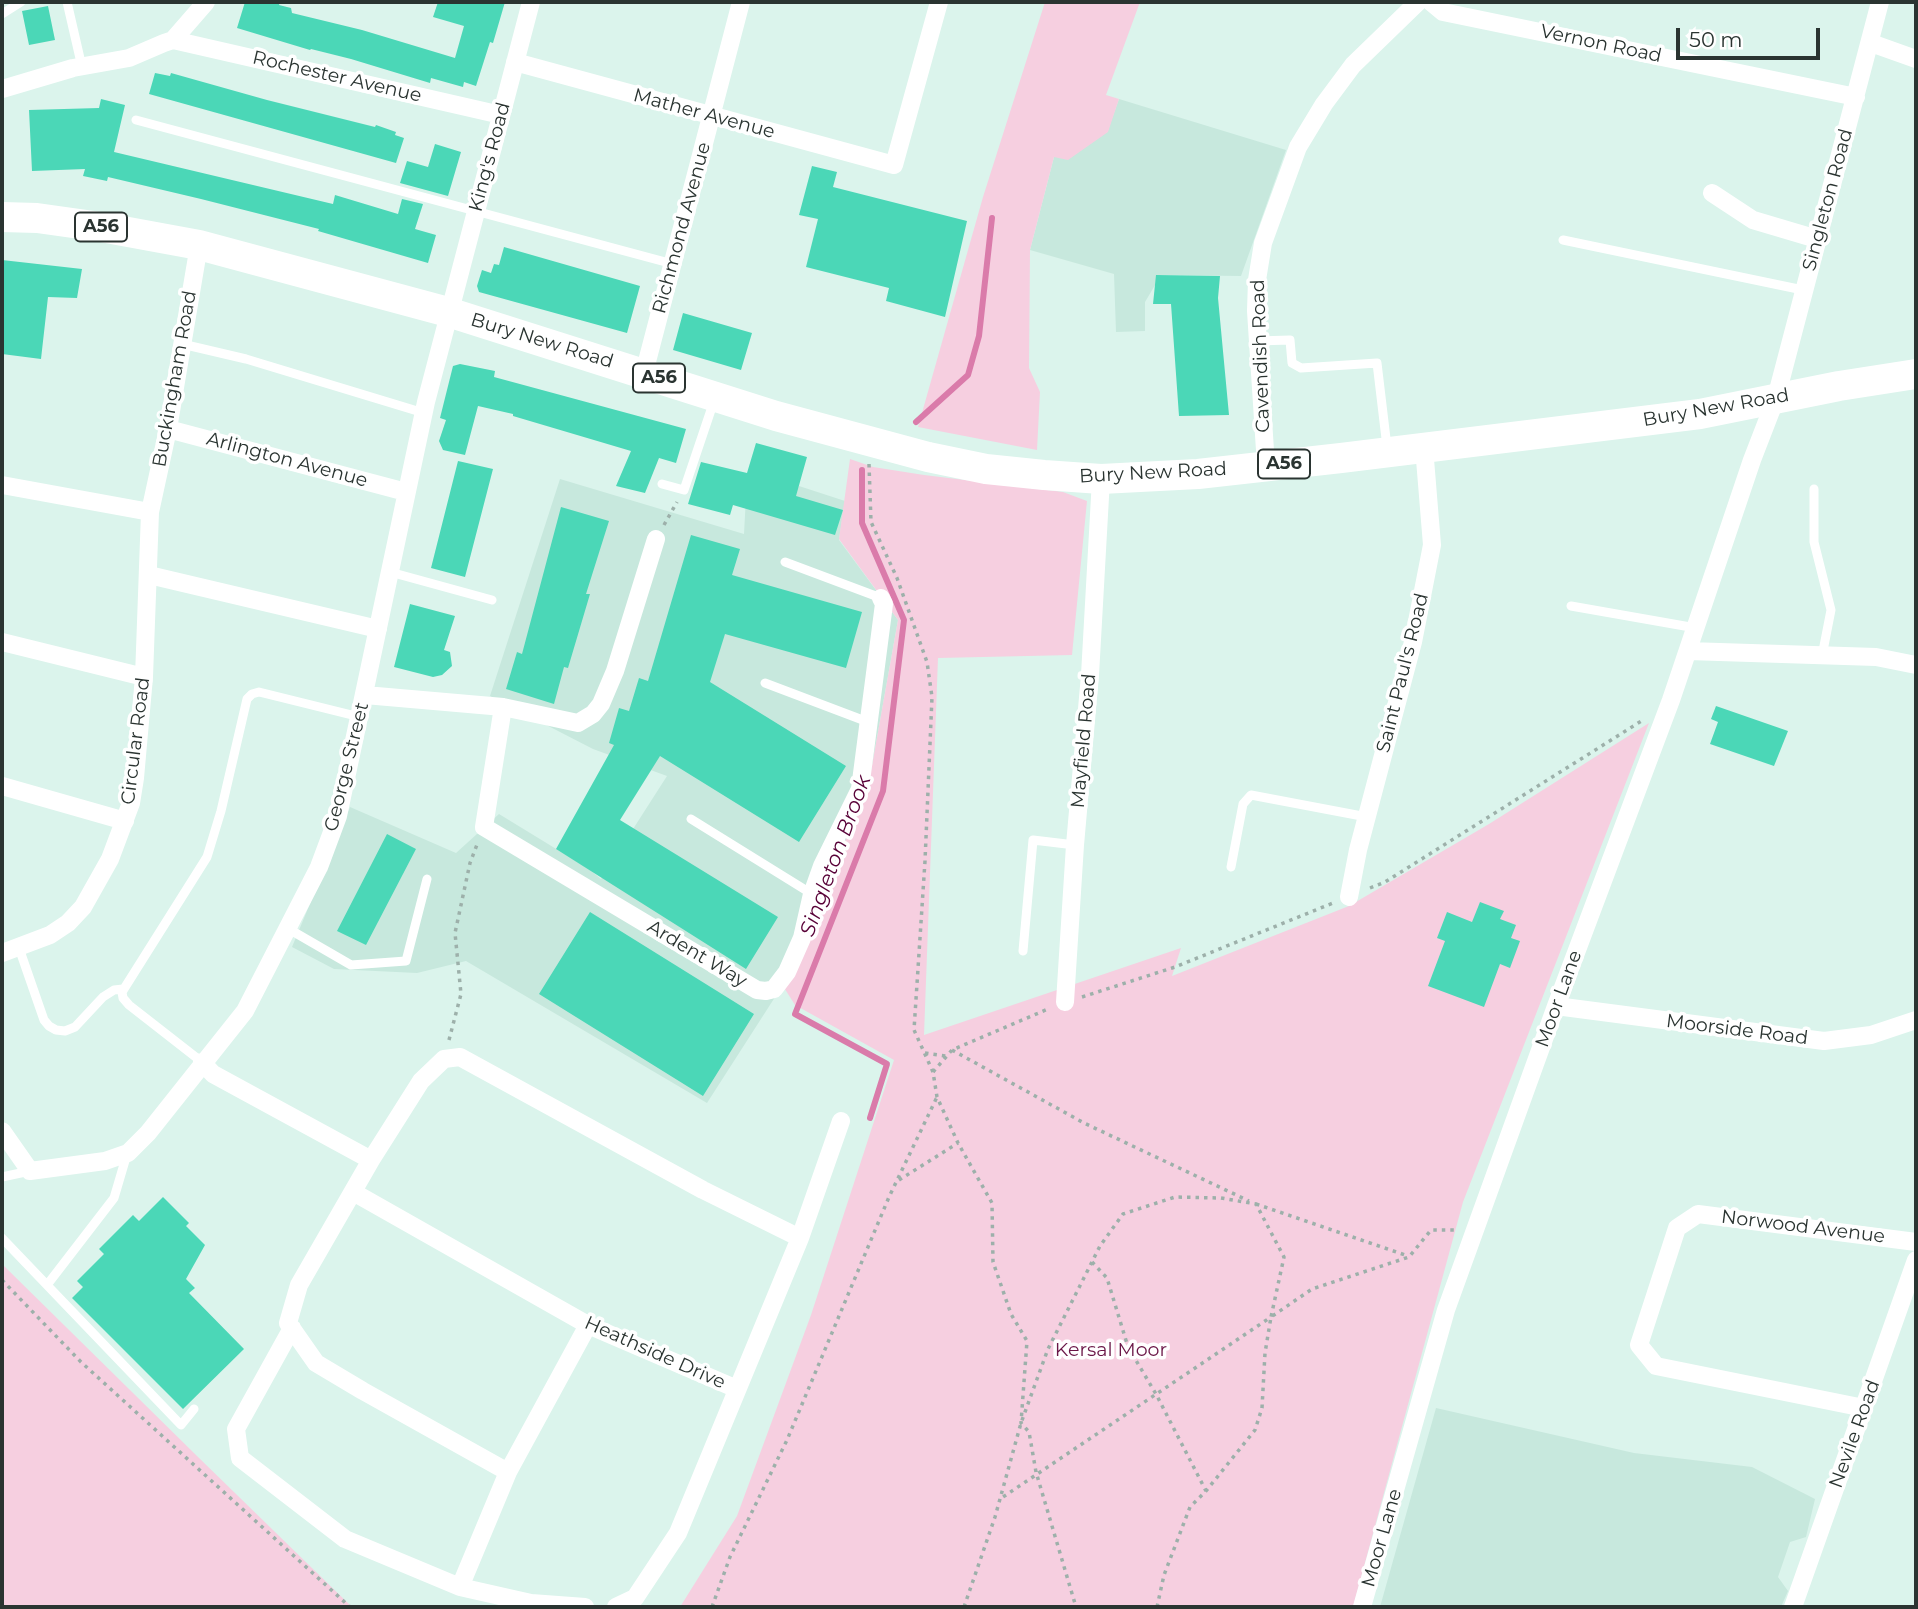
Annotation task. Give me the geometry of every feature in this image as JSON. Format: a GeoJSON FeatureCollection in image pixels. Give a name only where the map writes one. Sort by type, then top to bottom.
{"type":"FeatureCollection","features":[{"type":"Feature","properties":{"kind":"highway","name":"A56"},"geometry":{"type":"LineString","coordinates":[[2,217],[37,218],[101,227],[199,245]]}},
{"type":"Feature","properties":{"kind":"highway","name":"Bury New Road"},"geometry":{"type":"LineString","coordinates":[[199,245],[448,312],[776,416],[928,457],[986,469],[1101,479],[1198,474],[1700,414],[1916,374]]}},
{"type":"Feature","properties":{"kind":"street"},"geometry":{"type":"LineString","coordinates":[[2,89],[82,67],[129,58],[173,40],[206,2]]}},
{"type":"Feature","properties":{"kind":"street","name":"King's Road"},"geometry":{"type":"LineString","coordinates":[[448,312],[531,2]]}},
{"type":"Feature","properties":{"kind":"street","name":"Richmond Avenue"},"geometry":{"type":"LineString","coordinates":[[644,373],[741,2]]}},
{"type":"Feature","properties":{"kind":"street","name":"Mather Avenue"},"geometry":{"type":"LineString","coordinates":[[515,62],[894,165],[939,2]]}},
{"type":"Feature","properties":{"kind":"street","name":"Cavendish Road"},"geometry":{"type":"LineString","coordinates":[[1266,466],[1256,311],[1259,261],[1264,243],[1298,147],[1324,104],[1353,65],[1418,2]]}},
{"type":"Feature","properties":{"kind":"street","name":"Vernon Road"},"geometry":{"type":"LineString","coordinates":[[1431,2],[1443,12],[1856,97]]}},
{"type":"Feature","properties":{"kind":"street","name":"Singleton Road"},"geometry":{"type":"LineString","coordinates":[[1776,398],[1880,2]]}},
{"type":"Feature","properties":{"kind":"street","name":"Rochester Avenue"},"geometry":{"type":"LineString","coordinates":[[173,40],[501,115]]}},
{"type":"Feature","properties":{"kind":"street"},"geometry":{"type":"LineString","coordinates":[[1871,43],[1916,59]]}},
{"type":"Feature","properties":{"kind":"street"},"geometry":{"type":"LineString","coordinates":[[1712,193],[1753,220],[1817,239]]}},
{"type":"Feature","properties":{"kind":"street","name":"Buckingham Road"},"geometry":{"type":"LineString","coordinates":[[150,512],[168,429],[199,245]]}},
{"type":"Feature","properties":{"kind":"street","name":"George Street"},"geometry":{"type":"LineString","coordinates":[[128,1153],[148,1133],[245,1011],[318,867],[338,816],[406,492],[448,312]]}},
{"type":"Feature","properties":{"kind":"street","name":"Moor Lane"},"geometry":{"type":"LineString","coordinates":[[1362,1607],[1446,1310],[1671,700],[1752,460],[1776,398]]}},
{"type":"Feature","properties":{"kind":"street","name":"Arlington Avenue"},"geometry":{"type":"LineString","coordinates":[[168,429],[406,492]]}},
{"type":"Feature","properties":{"kind":"street","name":"Saint Paul's Road"},"geometry":{"type":"LineString","coordinates":[[1349,897],[1413,642],[1432,545],[1424,447]]}},
{"type":"Feature","properties":{"kind":"street","name":"Mayfield Road"},"geometry":{"type":"LineString","coordinates":[[1065,1002],[1090,675],[1101,479]]}},
{"type":"Feature","properties":{"kind":"street"},"geometry":{"type":"LineString","coordinates":[[2,485],[150,512]]}},
{"type":"Feature","properties":{"kind":"street","name":"Circular Road"},"geometry":{"type":"LineString","coordinates":[[10,951],[50,935],[68,923],[83,906],[110,859],[125,821],[135,778],[144,677],[150,512]]}},
{"type":"Feature","properties":{"kind":"street"},"geometry":{"type":"LineString","coordinates":[[365,695],[503,707],[578,723],[593,714],[601,704],[615,671],[656,539]]}},
{"type":"Feature","properties":{"kind":"street"},"geometry":{"type":"LineString","coordinates":[[149,575],[378,629]]}},
{"type":"Feature","properties":{"kind":"street","name":"Ardent Way"},"geometry":{"type":"LineString","coordinates":[[484,827],[757,990],[774,989],[784,976],[802,938],[812,894],[822,866],[860,789],[884,604],[881,598]]}},
{"type":"Feature","properties":{"kind":"street"},"geometry":{"type":"LineString","coordinates":[[2,642],[144,677]]}},
{"type":"Feature","properties":{"kind":"street"},"geometry":{"type":"LineString","coordinates":[[1688,652],[1876,657],[1916,665]]}},
{"type":"Feature","properties":{"kind":"street"},"geometry":{"type":"LineString","coordinates":[[484,827],[503,707]]}},
{"type":"Feature","properties":{"kind":"street"},"geometry":{"type":"LineString","coordinates":[[2,786],[125,821]]}},
{"type":"Feature","properties":{"kind":"street","name":"Moorside Road"},"geometry":{"type":"LineString","coordinates":[[1556,1006],[1824,1041],[1871,1035],[1916,1020]]}},
{"type":"Feature","properties":{"kind":"street"},"geometry":{"type":"LineString","coordinates":[[508,1472],[316,1363],[288,1323],[299,1285],[371,1160],[421,1081],[444,1059],[460,1058],[703,1190],[800,1238]]}},
{"type":"Feature","properties":{"kind":"street"},"geometry":{"type":"LineString","coordinates":[[202,1062],[212,1074],[371,1160]]}},
{"type":"Feature","properties":{"kind":"street"},"geometry":{"type":"LineString","coordinates":[[737,1390],[800,1238],[841,1121]]}},
{"type":"Feature","properties":{"kind":"street"},"geometry":{"type":"LineString","coordinates":[[2,1131],[30,1171],[105,1161],[128,1153]]}},
{"type":"Feature","properties":{"kind":"street","name":"Heathside Drive"},"geometry":{"type":"LineString","coordinates":[[353,1192],[589,1325],[737,1390],[678,1533],[635,1598],[617,1607]]}},
{"type":"Feature","properties":{"kind":"street","name":"Norwood Avenue"},"geometry":{"type":"LineString","coordinates":[[1864,1408],[1656,1366],[1639,1345],[1677,1228],[1698,1214],[1916,1242]]}},
{"type":"Feature","properties":{"kind":"street","name":"Nevile Road"},"geometry":{"type":"LineString","coordinates":[[1793,1607],[1916,1260]]}},
{"type":"Feature","properties":{"kind":"street"},"geometry":{"type":"LineString","coordinates":[[460,1587],[508,1472],[589,1325]]}},
{"type":"Feature","properties":{"kind":"street"},"geometry":{"type":"LineString","coordinates":[[292,1328],[236,1429],[240,1458],[345,1539],[460,1587],[531,1603],[585,1607]]}},
{"type":"Feature","properties":{"kind":"lane"},"geometry":{"type":"LineString","coordinates":[[2,15],[21,2]]}},
{"type":"Feature","properties":{"kind":"lane"},"geometry":{"type":"LineString","coordinates":[[67,2],[82,67]]}},
{"type":"Feature","properties":{"kind":"lane"},"geometry":{"type":"LineString","coordinates":[[136,120],[673,264]]}},
{"type":"Feature","properties":{"kind":"lane"},"geometry":{"type":"LineString","coordinates":[[1563,240],[1803,290]]}},
{"type":"Feature","properties":{"kind":"lane"},"geometry":{"type":"LineString","coordinates":[[1257,341],[1290,340],[1292,363],[1301,368],[1377,363],[1387,452]]}},
{"type":"Feature","properties":{"kind":"lane"},"geometry":{"type":"LineString","coordinates":[[182,344],[246,359],[424,413]]}},
{"type":"Feature","properties":{"kind":"lane"},"geometry":{"type":"LineString","coordinates":[[663,484],[684,490],[715,396]]}},
{"type":"Feature","properties":{"kind":"lane"},"geometry":{"type":"LineString","coordinates":[[1814,489],[1814,542],[1831,610],[1822,656]]}},
{"type":"Feature","properties":{"kind":"lane"},"geometry":{"type":"LineString","coordinates":[[785,562],[881,598]]}},
{"type":"Feature","properties":{"kind":"lane"},"geometry":{"type":"LineString","coordinates":[[390,572],[492,600]]}},
{"type":"Feature","properties":{"kind":"lane"},"geometry":{"type":"LineString","coordinates":[[1571,606],[1696,628]]}},
{"type":"Feature","properties":{"kind":"lane"},"geometry":{"type":"LineString","coordinates":[[765,683],[868,722]]}},
{"type":"Feature","properties":{"kind":"lane"},"geometry":{"type":"LineString","coordinates":[[202,1062],[129,1005],[123,998],[123,989],[207,857],[247,699],[259,692],[360,718]]}},
{"type":"Feature","properties":{"kind":"lane"},"geometry":{"type":"LineString","coordinates":[[1231,867],[1243,804],[1251,795],[1367,817]]}},
{"type":"Feature","properties":{"kind":"lane"},"geometry":{"type":"LineString","coordinates":[[691,819],[812,894]]}},
{"type":"Feature","properties":{"kind":"lane"},"geometry":{"type":"LineString","coordinates":[[1023,951],[1033,840],[1075,845]]}},
{"type":"Feature","properties":{"kind":"lane"},"geometry":{"type":"LineString","coordinates":[[287,928],[351,965],[406,961],[428,879]]}},
{"type":"Feature","properties":{"kind":"lane"},"geometry":{"type":"LineString","coordinates":[[10,951],[44,1020],[56,1030],[65,1031],[75,1027],[103,997],[114,990],[123,989]]}},
{"type":"Feature","properties":{"kind":"lane"},"geometry":{"type":"LineString","coordinates":[[47,1285],[114,1198],[128,1153]]}},
{"type":"Feature","properties":{"kind":"lane"},"geometry":{"type":"LineString","coordinates":[[2,1177],[30,1171]]}},
{"type":"Feature","properties":{"kind":"lane"},"geometry":{"type":"LineString","coordinates":[[2,1238],[181,1425],[194,1409]]}},
{"type":"Feature","properties":{"kind":"path"},"geometry":{"type":"LineString","coordinates":[[868,471],[871,522],[897,578],[928,662],[932,697],[914,1030],[933,1072],[937,1097],[958,1143],[992,1203],[993,1262],[1011,1314],[1027,1341],[1021,1423],[1029,1432],[1036,1472],[1076,1607]]}},
{"type":"Feature","properties":{"kind":"path"},"geometry":{"type":"LineString","coordinates":[[656,539],[684,490]]}},
{"type":"Feature","properties":{"kind":"path"},"geometry":{"type":"LineString","coordinates":[[933,1072],[951,1050],[1016,1021],[1065,1002],[1175,967],[1385,882],[1625,733],[1671,700]]}},
{"type":"Feature","properties":{"kind":"path"},"geometry":{"type":"LineString","coordinates":[[444,1059],[461,994],[455,933],[470,863],[484,827]]}},
{"type":"Feature","properties":{"kind":"path"},"geometry":{"type":"LineString","coordinates":[[951,1050],[1084,1123],[1256,1204],[1409,1257]]}},
{"type":"Feature","properties":{"kind":"path"},"geometry":{"type":"LineString","coordinates":[[925,1053],[946,1056]]}},
{"type":"Feature","properties":{"kind":"path"},"geometry":{"type":"LineString","coordinates":[[712,1607],[730,1557],[787,1440],[897,1181],[937,1097]]}},
{"type":"Feature","properties":{"kind":"path"},"geometry":{"type":"LineString","coordinates":[[897,1181],[958,1143]]}},
{"type":"Feature","properties":{"kind":"path"},"geometry":{"type":"LineString","coordinates":[[964,1607],[1000,1499],[1021,1423],[1048,1349],[1100,1246],[1123,1214],[1175,1197],[1221,1198],[1256,1204]]}},
{"type":"Feature","properties":{"kind":"path"},"geometry":{"type":"LineString","coordinates":[[1157,1607],[1164,1575],[1190,1507],[1255,1430],[1262,1408],[1265,1353],[1284,1257],[1256,1204]]}},
{"type":"Feature","properties":{"kind":"path"},"geometry":{"type":"LineString","coordinates":[[1000,1499],[1036,1472],[1312,1289],[1409,1257],[1431,1230],[1474,1230]]}},
{"type":"Feature","properties":{"kind":"path"},"geometry":{"type":"LineString","coordinates":[[1092,1262],[1107,1278],[1128,1347],[1156,1394],[1206,1491]]}},
{"type":"Feature","properties":{"kind":"path"},"geometry":{"type":"LineString","coordinates":[[2,1280],[81,1362],[350,1607]]}},
{"type":"Feature","properties":{"kind":"shaded area"},"geometry":{"type":"Polygon","coordinates":[[[1119,99],[1286,150],[1241,276],[1161,275],[1145,302],[1145,331],[1116,332],[1114,274],[1030,250],[1054,157],[1107,132],[1119,99]]]}},
{"type":"Feature","properties":{"kind":"shaded area"},"geometry":{"type":"Polygon","coordinates":[[[560,479],[744,534],[746,497],[799,486],[845,501],[839,540],[898,620],[868,788],[786,980],[707,1103],[466,961],[417,973],[334,969],[292,947],[350,807],[456,853],[499,814],[601,879],[667,776],[593,749],[490,696],[560,479]]]}},
{"type":"Feature","properties":{"kind":"shaded area"},"geometry":{"type":"Polygon","coordinates":[[[1436,1408],[1634,1453],[1752,1467],[1815,1499],[1806,1537],[1790,1542],[1778,1577],[1788,1591],[1781,1607],[1380,1607],[1436,1408]]]}},
{"type":"Feature","properties":{"kind":"green space"},"geometry":{"type":"Polygon","coordinates":[[[1045,2],[1140,2],[1106,95],[1119,99],[1108,132],[1068,160],[1054,157],[1030,250],[1029,368],[1040,392],[1037,450],[918,427],[983,197],[1045,2]]]}},
{"type":"Feature","properties":{"kind":"green space","name":"Kersal Moor"},"geometry":{"type":"Polygon","coordinates":[[[850,459],[873,467],[924,475],[1063,492],[1087,501],[1072,655],[938,658],[924,1035],[1181,948],[1172,976],[1349,906],[1489,824],[1649,723],[1463,1202],[1353,1607],[680,1607],[737,1516],[811,1315],[894,1060],[795,1005],[783,986],[868,788],[898,620],[839,539],[850,459]]]}},
{"type":"Feature","properties":{"kind":"green space"},"geometry":{"type":"Polygon","coordinates":[[[2,1264],[197,1456],[352,1607],[2,1607],[2,1264]]]}},
{"type":"Feature","properties":{"kind":"building"},"geometry":{"type":"Polygon","coordinates":[[[245,2],[280,2],[279,5],[291,8],[292,13],[362,30],[455,58],[464,26],[433,17],[438,2],[505,2],[476,86],[464,82],[463,87],[431,78],[430,83],[237,28],[245,2]]]}},
{"type":"Feature","properties":{"kind":"building"},"geometry":{"type":"Polygon","coordinates":[[[48,6],[55,40],[29,45],[22,11],[48,6]]]}},
{"type":"Feature","properties":{"kind":"building"},"geometry":{"type":"Polygon","coordinates":[[[155,73],[170,76],[171,73],[267,100],[375,127],[376,125],[404,138],[396,163],[149,94],[155,73]]]}},
{"type":"Feature","properties":{"kind":"building"},"geometry":{"type":"Polygon","coordinates":[[[101,99],[125,105],[114,152],[333,204],[335,195],[398,214],[402,199],[423,204],[415,229],[436,235],[428,263],[318,231],[319,229],[201,199],[108,177],[107,181],[83,176],[85,169],[32,171],[29,110],[99,108],[101,99]]]}},
{"type":"Feature","properties":{"kind":"building"},"geometry":{"type":"Polygon","coordinates":[[[435,144],[461,152],[448,196],[400,183],[407,161],[428,167],[435,144]]]}},
{"type":"Feature","properties":{"kind":"building"},"geometry":{"type":"Polygon","coordinates":[[[812,166],[837,172],[833,187],[967,221],[945,317],[886,301],[889,288],[806,267],[818,219],[799,215],[812,166]]]}},
{"type":"Feature","properties":{"kind":"building"},"geometry":{"type":"Polygon","coordinates":[[[504,247],[640,286],[627,333],[479,292],[477,286],[482,270],[491,273],[494,264],[499,265],[504,247]]]}},
{"type":"Feature","properties":{"kind":"building"},"geometry":{"type":"Polygon","coordinates":[[[2,260],[82,269],[77,298],[48,297],[41,359],[2,354],[2,260]]]}},
{"type":"Feature","properties":{"kind":"building"},"geometry":{"type":"Polygon","coordinates":[[[1156,275],[1220,276],[1218,298],[1229,415],[1179,416],[1171,304],[1153,304],[1156,275]]]}},
{"type":"Feature","properties":{"kind":"building"},"geometry":{"type":"Polygon","coordinates":[[[683,313],[752,333],[741,370],[673,350],[683,313]]]}},
{"type":"Feature","properties":{"kind":"building"},"geometry":{"type":"Polygon","coordinates":[[[460,364],[495,371],[494,377],[686,429],[676,463],[659,458],[645,493],[616,486],[631,451],[513,414],[478,406],[465,455],[443,450],[439,441],[446,420],[440,418],[453,366],[460,364]]]}},
{"type":"Feature","properties":{"kind":"building"},"geometry":{"type":"Polygon","coordinates":[[[756,443],[807,457],[796,496],[843,510],[835,535],[733,505],[730,515],[688,504],[701,462],[747,473],[756,443]]]}},
{"type":"Feature","properties":{"kind":"building"},"geometry":{"type":"Polygon","coordinates":[[[458,461],[493,469],[465,577],[431,568],[458,461]]]}},
{"type":"Feature","properties":{"kind":"building"},"geometry":{"type":"Polygon","coordinates":[[[561,507],[609,521],[586,594],[590,594],[568,668],[564,667],[554,704],[506,689],[517,652],[522,654],[561,507]]]}},
{"type":"Feature","properties":{"kind":"building"},"geometry":{"type":"Polygon","coordinates":[[[691,535],[740,549],[732,575],[862,612],[846,668],[725,634],[710,682],[846,766],[799,842],[660,756],[620,820],[778,917],[746,969],[556,849],[614,745],[609,743],[619,708],[629,711],[639,678],[648,681],[691,535]]]}},
{"type":"Feature","properties":{"kind":"building"},"geometry":{"type":"Polygon","coordinates":[[[410,604],[455,616],[444,650],[450,652],[452,666],[442,675],[433,677],[394,667],[410,604]]]}},
{"type":"Feature","properties":{"kind":"building"},"geometry":{"type":"Polygon","coordinates":[[[1716,706],[1788,731],[1774,766],[1710,744],[1718,722],[1711,719],[1716,706]]]}},
{"type":"Feature","properties":{"kind":"building"},"geometry":{"type":"Polygon","coordinates":[[[387,834],[416,849],[366,945],[337,931],[387,834]]]}},
{"type":"Feature","properties":{"kind":"building"},"geometry":{"type":"Polygon","coordinates":[[[1480,902],[1504,911],[1500,919],[1516,925],[1511,938],[1520,941],[1510,968],[1500,964],[1484,1007],[1428,986],[1445,941],[1437,938],[1447,912],[1472,922],[1480,902]]]}},
{"type":"Feature","properties":{"kind":"building"},"geometry":{"type":"Polygon","coordinates":[[[590,912],[754,1014],[703,1096],[539,994],[590,912]]]}},
{"type":"Feature","properties":{"kind":"building"},"geometry":{"type":"Polygon","coordinates":[[[163,1197],[189,1223],[186,1226],[205,1245],[186,1279],[195,1288],[189,1293],[244,1349],[183,1409],[72,1298],[83,1287],[77,1281],[104,1254],[99,1249],[133,1215],[139,1221],[163,1197]]]}},
{"type":"Feature","properties":{"kind":"waterway","name":"Singleton Brook"},"geometry":{"type":"LineString","coordinates":[[916,422],[968,375],[979,336],[992,218]]}},
{"type":"Feature","properties":{"kind":"waterway","name":"Singleton Brook"},"geometry":{"type":"LineString","coordinates":[[862,470],[862,523],[904,620],[883,791],[795,1014],[887,1064],[870,1118]]}}]}
